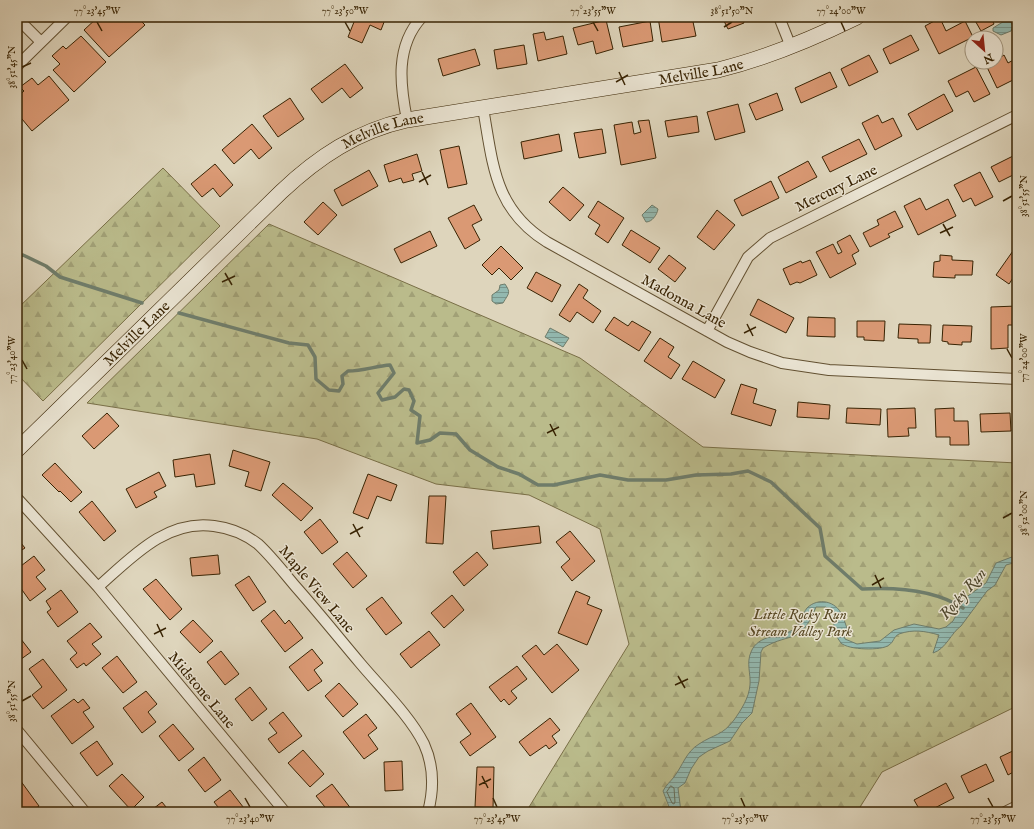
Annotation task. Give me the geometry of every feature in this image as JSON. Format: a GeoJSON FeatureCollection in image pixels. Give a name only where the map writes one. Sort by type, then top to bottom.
{"type":"FeatureCollection","features":[{"type":"Feature","properties":{"kind":"street"},"geometry":{"type":"LineString","coordinates":[[17,66],[67,17]]}},
{"type":"Feature","properties":{"kind":"street"},"geometry":{"type":"LineString","coordinates":[[407,120],[400,78],[402,58],[410,36],[422,17]]}},
{"type":"Feature","properties":{"kind":"street"},"geometry":{"type":"LineString","coordinates":[[780,17],[792,47]]}},
{"type":"Feature","properties":{"kind":"street","name":"Melville Lane"},"geometry":{"type":"LineString","coordinates":[[17,450],[303,171],[335,148],[360,135],[407,120],[718,70],[745,63],[792,47],[857,17]]}},
{"type":"Feature","properties":{"kind":"street"},"geometry":{"type":"LineString","coordinates":[[17,18],[41,42]]}},
{"type":"Feature","properties":{"kind":"street","name":"Madonna Lane"},"geometry":{"type":"LineString","coordinates":[[483,108],[497,181],[508,205],[523,224],[547,242],[707,331],[750,352],[801,367],[829,370],[1017,379]]}},
{"type":"Feature","properties":{"kind":"street","name":"Mercury Lane"},"geometry":{"type":"LineString","coordinates":[[707,331],[748,257],[770,238],[1017,115]]}},
{"type":"Feature","properties":{"kind":"street","name":"Midstone Lane"},"geometry":{"type":"LineString","coordinates":[[17,498],[98,587],[285,812]]}},
{"type":"Feature","properties":{"kind":"street","name":"Maple View Lane"},"geometry":{"type":"LineString","coordinates":[[98,587],[152,541],[174,530],[193,526],[213,526],[232,530],[250,539],[266,552],[328,625],[404,715],[423,743],[429,757],[432,782],[428,812]]}},
{"type":"Feature","properties":{"kind":"street"},"geometry":{"type":"LineString","coordinates":[[17,730],[85,812]]}},
{"type":"Feature","properties":{"kind":"street"},"geometry":{"type":"LineString","coordinates":[[1005,812],[1017,806]]}},
{"type":"Feature","properties":{"kind":"green space"},"geometry":{"type":"Polygon","coordinates":[[[163,168],[220,226],[43,401],[17,374],[17,309],[163,168]]]}},
{"type":"Feature","properties":{"kind":"green space","name":"Little Rocky Run Stream Valley Park"},"geometry":{"type":"Polygon","coordinates":[[[269,224],[580,358],[703,447],[1017,463],[1017,706],[882,772],[857,812],[526,812],[629,644],[600,529],[529,495],[436,484],[317,439],[87,403],[269,224]]]}},
{"type":"Feature","properties":{"kind":"water"},"geometry":{"type":"Polygon","coordinates":[[[1006,20],[1011,22],[1013,27],[1011,31],[1004,34],[1004,30],[993,30],[993,28],[1006,20]]]}},
{"type":"Feature","properties":{"kind":"water"},"geometry":{"type":"Polygon","coordinates":[[[652,205],[658,209],[655,216],[646,222],[642,215],[652,205]]]}},
{"type":"Feature","properties":{"kind":"water"},"geometry":{"type":"Polygon","coordinates":[[[505,284],[509,291],[508,295],[503,303],[496,304],[492,301],[492,295],[499,290],[500,285],[505,284]]]}},
{"type":"Feature","properties":{"kind":"water"},"geometry":{"type":"Polygon","coordinates":[[[550,328],[569,338],[563,347],[545,337],[550,328]]]}},
{"type":"Feature","properties":{"kind":"water"},"geometry":{"type":"Polygon","coordinates":[[[1017,555],[1017,562],[1006,565],[995,585],[987,591],[961,626],[945,645],[933,653],[939,635],[919,631],[909,631],[899,634],[889,645],[885,647],[865,649],[850,647],[841,643],[838,639],[831,615],[826,607],[816,607],[800,633],[763,648],[761,652],[759,681],[752,713],[742,723],[730,741],[708,751],[699,757],[691,769],[685,783],[678,788],[681,812],[671,812],[663,791],[695,747],[726,729],[734,720],[746,699],[749,690],[750,656],[754,646],[759,642],[795,629],[807,608],[816,602],[826,602],[836,606],[842,615],[849,635],[843,629],[845,639],[857,644],[880,641],[894,630],[914,624],[939,629],[946,627],[953,621],[965,598],[986,583],[996,563],[1017,555]]]}},
{"type":"Feature","properties":{"kind":"building"},"geometry":{"type":"Polygon","coordinates":[[[98,17],[137,17],[145,25],[109,57],[84,30],[98,17]]]}},
{"type":"Feature","properties":{"kind":"building"},"geometry":{"type":"Polygon","coordinates":[[[356,17],[386,17],[381,30],[370,25],[362,43],[348,37],[356,17]]]}},
{"type":"Feature","properties":{"kind":"building"},"geometry":{"type":"Polygon","coordinates":[[[658,17],[692,17],[696,36],[662,42],[658,17]]]}},
{"type":"Feature","properties":{"kind":"building"},"geometry":{"type":"Polygon","coordinates":[[[722,17],[742,17],[744,23],[728,29],[722,17]]]}},
{"type":"Feature","properties":{"kind":"building"},"geometry":{"type":"Polygon","coordinates":[[[973,17],[991,17],[994,24],[980,30],[973,17]]]}},
{"type":"Feature","properties":{"kind":"building"},"geometry":{"type":"Polygon","coordinates":[[[940,18],[946,31],[965,21],[970,30],[964,30],[964,42],[939,54],[925,26],[940,18]]]}},
{"type":"Feature","properties":{"kind":"building"},"geometry":{"type":"Polygon","coordinates":[[[606,20],[613,49],[596,54],[593,41],[578,45],[573,28],[606,20]]]}},
{"type":"Feature","properties":{"kind":"building"},"geometry":{"type":"Polygon","coordinates":[[[650,21],[653,41],[623,47],[619,27],[650,21]]]}},
{"type":"Feature","properties":{"kind":"building"},"geometry":{"type":"Polygon","coordinates":[[[544,32],[546,40],[563,36],[567,54],[538,61],[533,34],[544,32]]]}},
{"type":"Feature","properties":{"kind":"building"},"geometry":{"type":"Polygon","coordinates":[[[911,35],[919,50],[890,64],[883,49],[911,35]]]}},
{"type":"Feature","properties":{"kind":"building"},"geometry":{"type":"Polygon","coordinates":[[[81,36],[106,62],[74,92],[53,70],[60,64],[52,56],[63,46],[66,49],[81,36]]]}},
{"type":"Feature","properties":{"kind":"building"},"geometry":{"type":"Polygon","coordinates":[[[524,45],[527,64],[497,69],[494,50],[524,45]]]}},
{"type":"Feature","properties":{"kind":"building"},"geometry":{"type":"Polygon","coordinates":[[[475,49],[480,65],[443,76],[438,59],[475,49]]]}},
{"type":"Feature","properties":{"kind":"building"},"geometry":{"type":"Polygon","coordinates":[[[869,55],[878,72],[849,86],[841,69],[869,55]]]}},
{"type":"Feature","properties":{"kind":"building"},"geometry":{"type":"Polygon","coordinates":[[[1004,55],[1008,63],[1017,58],[1017,78],[997,88],[988,70],[1004,70],[1004,55]]]}},
{"type":"Feature","properties":{"kind":"building"},"geometry":{"type":"Polygon","coordinates":[[[345,64],[363,88],[350,98],[342,88],[322,103],[311,89],[345,64]]]}},
{"type":"Feature","properties":{"kind":"building"},"geometry":{"type":"Polygon","coordinates":[[[970,70],[978,70],[990,94],[974,102],[968,91],[956,97],[948,81],[970,70]]]}},
{"type":"Feature","properties":{"kind":"building"},"geometry":{"type":"Polygon","coordinates":[[[830,72],[837,87],[801,103],[795,88],[830,72]]]}},
{"type":"Feature","properties":{"kind":"building"},"geometry":{"type":"Polygon","coordinates":[[[49,76],[69,100],[32,131],[17,113],[17,97],[24,91],[20,87],[32,78],[38,85],[49,76]]]}},
{"type":"Feature","properties":{"kind":"building"},"geometry":{"type":"Polygon","coordinates":[[[777,93],[783,110],[756,120],[749,104],[777,93]]]}},
{"type":"Feature","properties":{"kind":"building"},"geometry":{"type":"Polygon","coordinates":[[[944,94],[953,111],[917,130],[908,114],[944,94]]]}},
{"type":"Feature","properties":{"kind":"building"},"geometry":{"type":"Polygon","coordinates":[[[290,98],[304,119],[278,137],[263,116],[290,98]]]}},
{"type":"Feature","properties":{"kind":"building"},"geometry":{"type":"Polygon","coordinates":[[[738,104],[745,132],[715,140],[707,112],[738,104]]]}},
{"type":"Feature","properties":{"kind":"building"},"geometry":{"type":"Polygon","coordinates":[[[878,115],[882,123],[893,118],[902,136],[875,150],[862,123],[878,115]]]}},
{"type":"Feature","properties":{"kind":"building"},"geometry":{"type":"Polygon","coordinates":[[[697,116],[699,132],[668,137],[665,121],[697,116]]]}},
{"type":"Feature","properties":{"kind":"building"},"geometry":{"type":"Polygon","coordinates":[[[649,120],[656,158],[621,165],[614,125],[632,122],[634,134],[641,132],[638,121],[649,120]]]}},
{"type":"Feature","properties":{"kind":"building"},"geometry":{"type":"Polygon","coordinates":[[[252,124],[272,148],[259,159],[251,149],[234,164],[222,150],[252,124]]]}},
{"type":"Feature","properties":{"kind":"building"},"geometry":{"type":"Polygon","coordinates":[[[602,129],[606,153],[579,158],[574,133],[602,129]]]}},
{"type":"Feature","properties":{"kind":"building"},"geometry":{"type":"Polygon","coordinates":[[[559,134],[562,151],[524,159],[521,142],[559,134]]]}},
{"type":"Feature","properties":{"kind":"building"},"geometry":{"type":"Polygon","coordinates":[[[859,139],[867,154],[830,172],[822,157],[859,139]]]}},
{"type":"Feature","properties":{"kind":"building"},"geometry":{"type":"Polygon","coordinates":[[[459,146],[467,184],[448,188],[440,150],[459,146]]]}},
{"type":"Feature","properties":{"kind":"building"},"geometry":{"type":"Polygon","coordinates":[[[417,154],[422,171],[412,174],[414,180],[403,183],[401,178],[389,182],[384,165],[417,154]]]}},
{"type":"Feature","properties":{"kind":"building"},"geometry":{"type":"Polygon","coordinates":[[[1017,154],[1017,173],[999,182],[991,167],[1017,154]]]}},
{"type":"Feature","properties":{"kind":"building"},"geometry":{"type":"Polygon","coordinates":[[[808,161],[817,177],[786,193],[778,177],[808,161]]]}},
{"type":"Feature","properties":{"kind":"building"},"geometry":{"type":"Polygon","coordinates":[[[215,164],[233,185],[220,197],[213,188],[202,197],[191,184],[215,164]]]}},
{"type":"Feature","properties":{"kind":"building"},"geometry":{"type":"Polygon","coordinates":[[[369,170],[378,186],[342,206],[334,190],[369,170]]]}},
{"type":"Feature","properties":{"kind":"building"},"geometry":{"type":"Polygon","coordinates":[[[980,172],[993,197],[975,206],[971,198],[963,202],[954,185],[980,172]]]}},
{"type":"Feature","properties":{"kind":"building"},"geometry":{"type":"Polygon","coordinates":[[[771,181],[779,198],[742,216],[734,200],[771,181]]]}},
{"type":"Feature","properties":{"kind":"building"},"geometry":{"type":"Polygon","coordinates":[[[563,187],[584,205],[570,221],[549,202],[563,187]]]}},
{"type":"Feature","properties":{"kind":"building"},"geometry":{"type":"Polygon","coordinates":[[[920,198],[926,210],[948,199],[956,216],[918,235],[904,206],[920,198]]]}},
{"type":"Feature","properties":{"kind":"building"},"geometry":{"type":"Polygon","coordinates":[[[598,201],[624,218],[608,243],[595,234],[600,225],[588,217],[598,201]]]}},
{"type":"Feature","properties":{"kind":"building"},"geometry":{"type":"Polygon","coordinates":[[[323,202],[337,215],[318,235],[304,222],[323,202]]]}},
{"type":"Feature","properties":{"kind":"building"},"geometry":{"type":"Polygon","coordinates":[[[474,205],[482,220],[472,225],[480,240],[465,249],[448,218],[474,205]]]}},
{"type":"Feature","properties":{"kind":"building"},"geometry":{"type":"Polygon","coordinates":[[[717,210],[735,225],[714,250],[697,237],[717,210]]]}},
{"type":"Feature","properties":{"kind":"building"},"geometry":{"type":"Polygon","coordinates":[[[895,211],[903,227],[888,234],[890,237],[870,247],[863,233],[879,225],[877,220],[895,211]]]}},
{"type":"Feature","properties":{"kind":"building"},"geometry":{"type":"Polygon","coordinates":[[[631,230],[660,248],[650,263],[622,245],[631,230]]]}},
{"type":"Feature","properties":{"kind":"building"},"geometry":{"type":"Polygon","coordinates":[[[430,231],[437,246],[401,263],[394,249],[430,231]]]}},
{"type":"Feature","properties":{"kind":"building"},"geometry":{"type":"Polygon","coordinates":[[[850,235],[859,251],[852,255],[856,264],[830,278],[816,252],[833,244],[838,254],[842,252],[837,242],[850,235]]]}},
{"type":"Feature","properties":{"kind":"building"},"geometry":{"type":"Polygon","coordinates":[[[501,246],[523,268],[511,280],[499,268],[492,275],[482,265],[501,246]]]}},
{"type":"Feature","properties":{"kind":"building"},"geometry":{"type":"Polygon","coordinates":[[[1015,248],[1017,250],[1017,272],[1009,284],[996,275],[1015,248]]]}},
{"type":"Feature","properties":{"kind":"building"},"geometry":{"type":"Polygon","coordinates":[[[669,255],[686,268],[675,282],[658,269],[669,255]]]}},
{"type":"Feature","properties":{"kind":"building"},"geometry":{"type":"Polygon","coordinates":[[[940,255],[952,256],[952,260],[973,261],[972,275],[955,275],[955,278],[933,277],[934,262],[940,261],[940,255]]]}},
{"type":"Feature","properties":{"kind":"building"},"geometry":{"type":"Polygon","coordinates":[[[810,260],[817,275],[800,283],[797,282],[790,285],[783,269],[801,261],[802,263],[810,260]]]}},
{"type":"Feature","properties":{"kind":"building"},"geometry":{"type":"Polygon","coordinates":[[[536,272],[561,285],[552,302],[527,288],[536,272]]]}},
{"type":"Feature","properties":{"kind":"building"},"geometry":{"type":"Polygon","coordinates":[[[579,284],[588,290],[583,298],[601,311],[593,323],[577,312],[570,322],[559,315],[579,284]]]}},
{"type":"Feature","properties":{"kind":"building"},"geometry":{"type":"Polygon","coordinates":[[[758,299],[794,318],[786,333],[750,315],[758,299]]]}},
{"type":"Feature","properties":{"kind":"building"},"geometry":{"type":"Polygon","coordinates":[[[1017,306],[1017,325],[1008,325],[1008,348],[991,349],[991,307],[1017,306]]]}},
{"type":"Feature","properties":{"kind":"building"},"geometry":{"type":"Polygon","coordinates":[[[614,317],[628,326],[632,321],[651,332],[639,351],[605,330],[614,317]]]}},
{"type":"Feature","properties":{"kind":"building"},"geometry":{"type":"Polygon","coordinates":[[[808,317],[835,318],[835,337],[807,336],[808,317]]]}},
{"type":"Feature","properties":{"kind":"building"},"geometry":{"type":"Polygon","coordinates":[[[857,321],[885,321],[884,341],[864,340],[864,337],[857,337],[857,321]]]}},
{"type":"Feature","properties":{"kind":"building"},"geometry":{"type":"Polygon","coordinates":[[[899,324],[931,325],[930,343],[918,343],[918,339],[898,338],[899,324]]]}},
{"type":"Feature","properties":{"kind":"building"},"geometry":{"type":"Polygon","coordinates":[[[943,325],[972,326],[971,342],[962,342],[962,345],[948,344],[948,342],[942,341],[943,325]]]}},
{"type":"Feature","properties":{"kind":"building"},"geometry":{"type":"Polygon","coordinates":[[[660,338],[674,347],[668,357],[680,365],[671,379],[644,361],[660,338]]]}},
{"type":"Feature","properties":{"kind":"building"},"geometry":{"type":"Polygon","coordinates":[[[693,361],[725,380],[715,398],[682,379],[693,361]]]}},
{"type":"Feature","properties":{"kind":"building"},"geometry":{"type":"Polygon","coordinates":[[[741,384],[757,389],[753,403],[776,410],[771,426],[731,414],[741,384]]]}},
{"type":"Feature","properties":{"kind":"building"},"geometry":{"type":"Polygon","coordinates":[[[798,402],[830,405],[829,419],[797,417],[798,402]]]}},
{"type":"Feature","properties":{"kind":"building"},"geometry":{"type":"Polygon","coordinates":[[[847,408],[881,409],[880,425],[846,423],[847,408]]]}},
{"type":"Feature","properties":{"kind":"building"},"geometry":{"type":"Polygon","coordinates":[[[915,408],[916,428],[908,428],[909,436],[888,437],[887,409],[915,408]]]}},
{"type":"Feature","properties":{"kind":"building"},"geometry":{"type":"Polygon","coordinates":[[[954,408],[954,421],[968,421],[969,445],[950,445],[950,437],[936,437],[935,409],[954,408]]]}},
{"type":"Feature","properties":{"kind":"building"},"geometry":{"type":"Polygon","coordinates":[[[107,413],[119,426],[94,449],[82,436],[107,413]]]}},
{"type":"Feature","properties":{"kind":"building"},"geometry":{"type":"Polygon","coordinates":[[[1010,413],[1011,431],[981,432],[980,414],[1010,413]]]}},
{"type":"Feature","properties":{"kind":"building"},"geometry":{"type":"Polygon","coordinates":[[[233,450],[270,462],[261,491],[245,486],[249,472],[229,466],[233,450]]]}},
{"type":"Feature","properties":{"kind":"building"},"geometry":{"type":"Polygon","coordinates":[[[210,454],[215,484],[196,487],[194,474],[175,477],[173,460],[210,454]]]}},
{"type":"Feature","properties":{"kind":"building"},"geometry":{"type":"Polygon","coordinates":[[[55,463],[82,492],[71,502],[42,475],[55,463]]]}},
{"type":"Feature","properties":{"kind":"building"},"geometry":{"type":"Polygon","coordinates":[[[159,472],[166,486],[154,492],[157,497],[136,508],[126,489],[159,472]]]}},
{"type":"Feature","properties":{"kind":"building"},"geometry":{"type":"Polygon","coordinates":[[[368,474],[397,485],[391,501],[377,496],[368,519],[353,513],[368,474]]]}},
{"type":"Feature","properties":{"kind":"building"},"geometry":{"type":"Polygon","coordinates":[[[283,483],[313,508],[301,521],[272,495],[283,483]]]}},
{"type":"Feature","properties":{"kind":"building"},"geometry":{"type":"Polygon","coordinates":[[[429,496],[446,496],[443,544],[426,543],[429,496]]]}},
{"type":"Feature","properties":{"kind":"building"},"geometry":{"type":"Polygon","coordinates":[[[92,501],[116,531],[104,541],[79,512],[92,501]]]}},
{"type":"Feature","properties":{"kind":"building"},"geometry":{"type":"Polygon","coordinates":[[[320,519],[338,542],[322,554],[304,532],[320,519]]]}},
{"type":"Feature","properties":{"kind":"building"},"geometry":{"type":"Polygon","coordinates":[[[539,526],[541,543],[493,549],[491,531],[539,526]]]}},
{"type":"Feature","properties":{"kind":"building"},"geometry":{"type":"Polygon","coordinates":[[[570,531],[595,561],[572,581],[561,567],[570,559],[556,542],[570,531]]]}},
{"type":"Feature","properties":{"kind":"building"},"geometry":{"type":"Polygon","coordinates":[[[17,538],[25,548],[17,553],[17,538]]]}},
{"type":"Feature","properties":{"kind":"building"},"geometry":{"type":"Polygon","coordinates":[[[347,552],[367,576],[353,588],[333,564],[347,552]]]}},
{"type":"Feature","properties":{"kind":"building"},"geometry":{"type":"Polygon","coordinates":[[[477,552],[488,565],[464,586],[453,572],[477,552]]]}},
{"type":"Feature","properties":{"kind":"building"},"geometry":{"type":"Polygon","coordinates":[[[218,555],[220,574],[192,576],[190,558],[218,555]]]}},
{"type":"Feature","properties":{"kind":"building"},"geometry":{"type":"Polygon","coordinates":[[[34,556],[45,570],[36,577],[46,589],[30,601],[17,583],[17,569],[34,556]]]}},
{"type":"Feature","properties":{"kind":"building"},"geometry":{"type":"Polygon","coordinates":[[[249,576],[266,602],[253,611],[235,585],[249,576]]]}},
{"type":"Feature","properties":{"kind":"building"},"geometry":{"type":"Polygon","coordinates":[[[156,579],[182,609],[170,620],[143,589],[156,579]]]}},
{"type":"Feature","properties":{"kind":"building"},"geometry":{"type":"Polygon","coordinates":[[[61,590],[78,612],[58,627],[47,612],[51,609],[46,601],[61,590]]]}},
{"type":"Feature","properties":{"kind":"building"},"geometry":{"type":"Polygon","coordinates":[[[576,591],[590,597],[587,604],[602,610],[587,645],[558,633],[576,591]]]}},
{"type":"Feature","properties":{"kind":"building"},"geometry":{"type":"Polygon","coordinates":[[[452,595],[464,610],[444,628],[431,613],[452,595]]]}},
{"type":"Feature","properties":{"kind":"building"},"geometry":{"type":"Polygon","coordinates":[[[382,597],[402,623],[386,635],[366,609],[382,597]]]}},
{"type":"Feature","properties":{"kind":"building"},"geometry":{"type":"Polygon","coordinates":[[[274,610],[285,624],[289,620],[303,638],[285,652],[261,621],[274,610]]]}},
{"type":"Feature","properties":{"kind":"building"},"geometry":{"type":"Polygon","coordinates":[[[193,620],[213,641],[200,653],[180,632],[193,620]]]}},
{"type":"Feature","properties":{"kind":"building"},"geometry":{"type":"Polygon","coordinates":[[[90,623],[102,637],[92,644],[101,654],[86,666],[84,663],[77,668],[70,659],[77,653],[67,641],[90,623]]]}},
{"type":"Feature","properties":{"kind":"building"},"geometry":{"type":"Polygon","coordinates":[[[429,631],[440,645],[411,668],[400,654],[429,631]]]}},
{"type":"Feature","properties":{"kind":"building"},"geometry":{"type":"Polygon","coordinates":[[[17,634],[31,652],[17,662],[17,634]]]}},
{"type":"Feature","properties":{"kind":"building"},"geometry":{"type":"Polygon","coordinates":[[[557,644],[579,670],[552,693],[522,656],[536,645],[544,655],[557,644]]]}},
{"type":"Feature","properties":{"kind":"building"},"geometry":{"type":"Polygon","coordinates":[[[312,649],[323,663],[314,670],[322,681],[308,691],[289,667],[312,649]]]}},
{"type":"Feature","properties":{"kind":"building"},"geometry":{"type":"Polygon","coordinates":[[[221,651],[239,674],[225,685],[207,662],[221,651]]]}},
{"type":"Feature","properties":{"kind":"building"},"geometry":{"type":"Polygon","coordinates":[[[117,656],[137,682],[123,693],[102,668],[117,656]]]}},
{"type":"Feature","properties":{"kind":"building"},"geometry":{"type":"Polygon","coordinates":[[[43,659],[67,690],[43,709],[32,695],[42,687],[29,669],[43,659]]]}},
{"type":"Feature","properties":{"kind":"building"},"geometry":{"type":"Polygon","coordinates":[[[517,666],[527,679],[511,691],[517,698],[509,705],[504,699],[501,702],[489,687],[517,666]]]}},
{"type":"Feature","properties":{"kind":"building"},"geometry":{"type":"Polygon","coordinates":[[[339,683],[358,704],[343,717],[325,696],[339,683]]]}},
{"type":"Feature","properties":{"kind":"building"},"geometry":{"type":"Polygon","coordinates":[[[250,687],[267,709],[252,721],[235,699],[250,687]]]}},
{"type":"Feature","properties":{"kind":"building"},"geometry":{"type":"Polygon","coordinates":[[[146,691],[157,704],[148,712],[156,722],[142,733],[123,708],[146,691]]]}},
{"type":"Feature","properties":{"kind":"building"},"geometry":{"type":"Polygon","coordinates":[[[74,699],[78,703],[83,699],[90,708],[83,712],[94,727],[72,744],[51,716],[74,699]]]}},
{"type":"Feature","properties":{"kind":"building"},"geometry":{"type":"Polygon","coordinates":[[[471,703],[496,737],[470,756],[460,742],[471,734],[456,714],[471,703]]]}},
{"type":"Feature","properties":{"kind":"building"},"geometry":{"type":"Polygon","coordinates":[[[283,712],[302,736],[279,753],[268,739],[277,733],[269,723],[283,712]]]}},
{"type":"Feature","properties":{"kind":"building"},"geometry":{"type":"Polygon","coordinates":[[[366,714],[377,728],[368,735],[378,749],[364,759],[343,732],[366,714]]]}},
{"type":"Feature","properties":{"kind":"building"},"geometry":{"type":"Polygon","coordinates":[[[550,718],[560,730],[552,736],[557,743],[549,749],[546,745],[530,756],[519,742],[550,718]]]}},
{"type":"Feature","properties":{"kind":"building"},"geometry":{"type":"Polygon","coordinates":[[[173,724],[194,749],[179,761],[159,736],[173,724]]]}},
{"type":"Feature","properties":{"kind":"building"},"geometry":{"type":"Polygon","coordinates":[[[97,741],[113,764],[97,776],[80,753],[97,741]]]}},
{"type":"Feature","properties":{"kind":"building"},"geometry":{"type":"Polygon","coordinates":[[[1017,749],[1017,770],[1008,775],[1000,757],[1017,749]]]}},
{"type":"Feature","properties":{"kind":"building"},"geometry":{"type":"Polygon","coordinates":[[[303,750],[324,774],[310,787],[288,763],[303,750]]]}},
{"type":"Feature","properties":{"kind":"building"},"geometry":{"type":"Polygon","coordinates":[[[204,757],[221,780],[205,792],[188,770],[204,757]]]}},
{"type":"Feature","properties":{"kind":"building"},"geometry":{"type":"Polygon","coordinates":[[[402,761],[403,790],[385,791],[384,762],[402,761]]]}},
{"type":"Feature","properties":{"kind":"building"},"geometry":{"type":"Polygon","coordinates":[[[986,764],[994,781],[969,793],[961,776],[986,764]]]}},
{"type":"Feature","properties":{"kind":"building"},"geometry":{"type":"Polygon","coordinates":[[[477,767],[494,767],[493,808],[475,807],[477,767]]]}},
{"type":"Feature","properties":{"kind":"building"},"geometry":{"type":"Polygon","coordinates":[[[122,774],[144,797],[131,810],[109,786],[122,774]]]}},
{"type":"Feature","properties":{"kind":"building"},"geometry":{"type":"Polygon","coordinates":[[[20,780],[39,806],[31,812],[17,812],[17,782],[20,780]]]}},
{"type":"Feature","properties":{"kind":"building"},"geometry":{"type":"Polygon","coordinates":[[[946,783],[954,798],[927,812],[921,812],[914,800],[946,783]]]}},
{"type":"Feature","properties":{"kind":"building"},"geometry":{"type":"Polygon","coordinates":[[[332,784],[352,810],[348,812],[329,812],[316,796],[332,784]]]}},
{"type":"Feature","properties":{"kind":"building"},"geometry":{"type":"Polygon","coordinates":[[[230,790],[247,812],[222,812],[214,802],[230,790]]]}},
{"type":"Feature","properties":{"kind":"building"},"geometry":{"type":"Polygon","coordinates":[[[162,802],[170,812],[149,812],[162,802]]]}},
{"type":"Feature","properties":{"kind":"waterway"},"geometry":{"type":"LineString","coordinates":[[17,257],[23,255],[46,266],[60,277],[142,303]]}},
{"type":"Feature","properties":{"kind":"waterway","name":"Rocky Run"},"geometry":{"type":"LineString","coordinates":[[179,313],[289,343],[308,345],[315,357],[316,379],[329,390],[339,391],[343,384],[342,376],[348,371],[390,365],[394,373],[378,393],[382,400],[395,397],[404,389],[409,390],[414,401],[411,410],[420,416],[417,443],[430,440],[440,433],[456,434],[470,450],[498,467],[519,474],[538,485],[554,485],[600,475],[628,480],[666,480],[696,475],[731,474],[748,471],[771,482],[820,528],[825,556],[862,589],[901,589],[914,591],[940,597],[963,608]]}}]}
